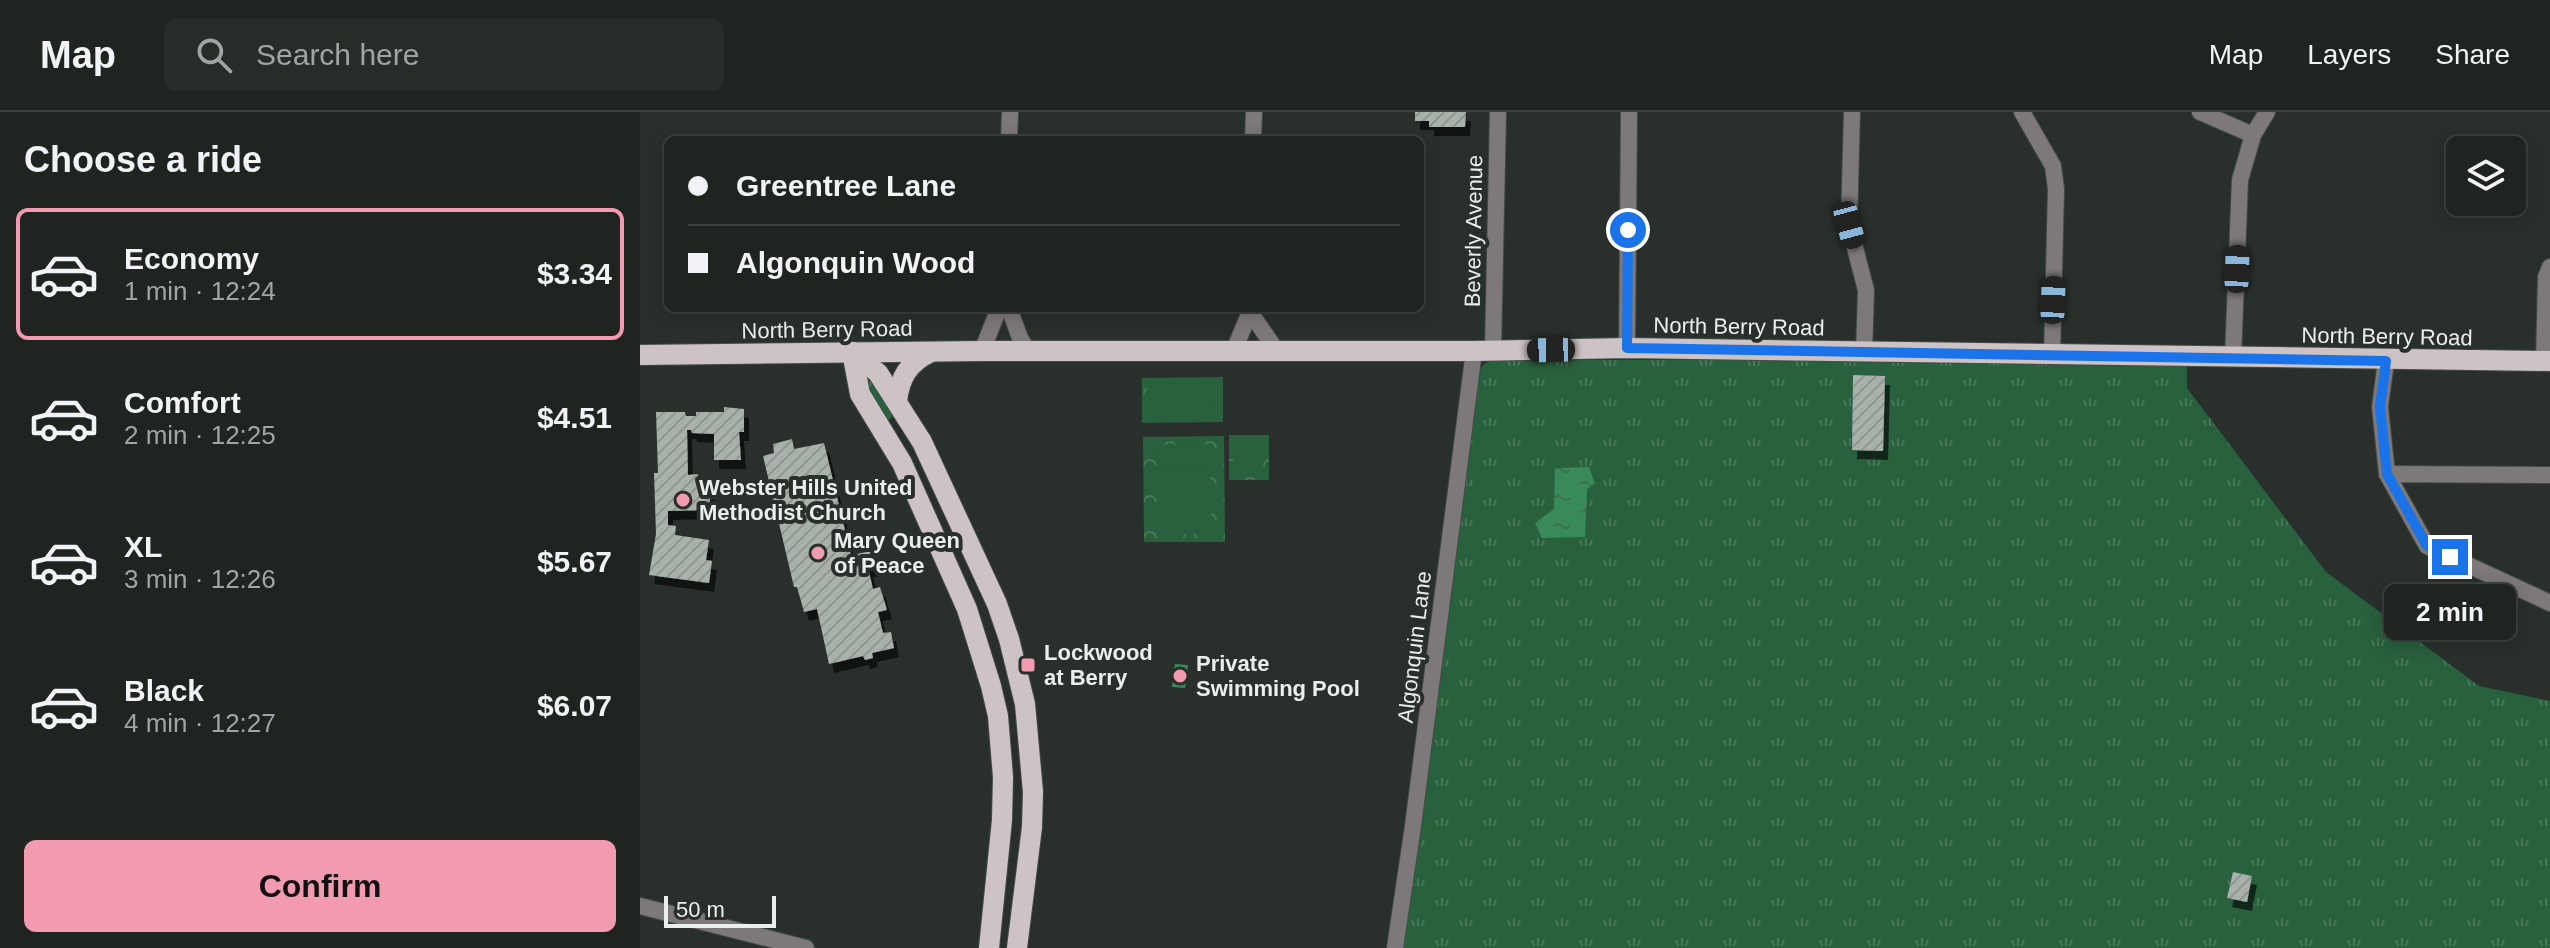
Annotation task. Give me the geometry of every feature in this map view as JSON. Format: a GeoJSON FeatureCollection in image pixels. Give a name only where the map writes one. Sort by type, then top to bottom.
{"type":"FeatureCollection","features":[{"type":"Feature","properties":{"kind":"main road","name":"North Berry Road"},"geometry":{"type":"LineString","coordinates":[[640,355],[1627,348],[2547,361]]}},
{"type":"Feature","properties":{"kind":"main road"},"geometry":{"type":"LineString","coordinates":[[852,352],[878,373],[922,442],[997,604],[1011,644],[1025,704],[1033,792],[1032,827],[1017,948]]}},
{"type":"Feature","properties":{"kind":"main road"},"geometry":{"type":"LineString","coordinates":[[852,352],[860,394],[902,463],[967,609],[998,716],[1003,777],[1002,820],[989,948]]}},
{"type":"Feature","properties":{"kind":"main road"},"geometry":{"type":"LineString","coordinates":[[897,401],[900,383],[907,369],[932,352]]}},
{"type":"Feature","properties":{"kind":"main road"},"geometry":{"type":"LineString","coordinates":[[926,519],[954,508]]}},
{"type":"Feature","properties":{"kind":"main road"},"geometry":{"type":"LineString","coordinates":[[982,653],[1011,644]]}},
{"type":"Feature","properties":{"kind":"street"},"geometry":{"type":"LineString","coordinates":[[1009,136],[1010,112]]}},
{"type":"Feature","properties":{"kind":"street"},"geometry":{"type":"LineString","coordinates":[[1253,136],[1254,112]]}},
{"type":"Feature","properties":{"kind":"street","name":"Beverly Avenue"},"geometry":{"type":"LineString","coordinates":[[1483,351],[1498,112]]}},
{"type":"Feature","properties":{"kind":"street"},"geometry":{"type":"LineString","coordinates":[[1627,348],[1629,112]]}},
{"type":"Feature","properties":{"kind":"street"},"geometry":{"type":"LineString","coordinates":[[1852,112],[1849,225],[1866,290],[1864,353]]}},
{"type":"Feature","properties":{"kind":"street"},"geometry":{"type":"LineString","coordinates":[[2022,112],[2053,166],[2056,189],[2052,355]]}},
{"type":"Feature","properties":{"kind":"street"},"geometry":{"type":"LineString","coordinates":[[2200,112],[2253,135]]}},
{"type":"Feature","properties":{"kind":"street"},"geometry":{"type":"LineString","coordinates":[[2233,358],[2240,180],[2253,135],[2267,112]]}},
{"type":"Feature","properties":{"kind":"street"},"geometry":{"type":"LineString","coordinates":[[2547,361],[2546,277],[2550,267]]}},
{"type":"Feature","properties":{"kind":"street"},"geometry":{"type":"LineString","coordinates":[[982,351],[997,312]]}},
{"type":"Feature","properties":{"kind":"street"},"geometry":{"type":"LineString","coordinates":[[1010,312],[1028,351]]}},
{"type":"Feature","properties":{"kind":"street"},"geometry":{"type":"LineString","coordinates":[[1234,350],[1249,312]]}},
{"type":"Feature","properties":{"kind":"street"},"geometry":{"type":"LineString","coordinates":[[1251,312],[1276,350]]}},
{"type":"Feature","properties":{"kind":"street","name":"Algonquin Lane"},"geometry":{"type":"LineString","coordinates":[[1395,948],[1483,351]]}},
{"type":"Feature","properties":{"kind":"street"},"geometry":{"type":"LineString","coordinates":[[2386,361],[2380,407],[2387,474],[2427,546],[2550,603]]}},
{"type":"Feature","properties":{"kind":"street"},"geometry":{"type":"LineString","coordinates":[[2387,474],[2550,475]]}},
{"type":"Feature","properties":{"kind":"street"},"geometry":{"type":"LineString","coordinates":[[640,906],[806,948]]}},
{"type":"Feature","properties":{"kind":"green space"},"geometry":{"type":"Polygon","coordinates":[[[1491,360],[2187,366],[2187,388],[2326,572],[2479,686],[2550,701],[2550,948],[1401,948],[1476,378],[1483,365],[1491,360]]]}},
{"type":"Feature","properties":{"kind":"green space"},"geometry":{"type":"Polygon","coordinates":[[[870,377],[898,413],[887,421],[875,406],[865,379],[870,377]]]}},
{"type":"Feature","properties":{"kind":"green space"},"geometry":{"type":"Polygon","coordinates":[[[1223,377],[1223,422],[1142,423],[1142,378],[1223,377]]]}},
{"type":"Feature","properties":{"kind":"green space"},"geometry":{"type":"Polygon","coordinates":[[[1177,383],[1177,388],[1187,388],[1187,383],[1218,383],[1218,397],[1209,397],[1209,403],[1218,404],[1218,417],[1188,418],[1187,413],[1177,413],[1177,418],[1147,418],[1147,404],[1155,404],[1155,397],[1147,397],[1147,384],[1177,383]]]}},
{"type":"Feature","properties":{"kind":"green space"},"geometry":{"type":"Polygon","coordinates":[[[1229,435],[1269,435],[1269,480],[1229,480],[1229,435]]]}},
{"type":"Feature","properties":{"kind":"green space"},"geometry":{"type":"Polygon","coordinates":[[[1224,436],[1225,542],[1144,542],[1143,437],[1224,436]]]}},
{"type":"Feature","properties":{"kind":"green space"},"geometry":{"type":"Polygon","coordinates":[[[1233,441],[1263,441],[1263,455],[1233,455],[1233,441]]]}},
{"type":"Feature","properties":{"kind":"green space"},"geometry":{"type":"Polygon","coordinates":[[[1210,444],[1210,469],[1157,470],[1156,445],[1210,444]]]}},
{"type":"Feature","properties":{"kind":"green space"},"geometry":{"type":"Polygon","coordinates":[[[1233,460],[1263,460],[1263,474],[1233,474],[1233,460]]]}},
{"type":"Feature","properties":{"kind":"green space"},"geometry":{"type":"Polygon","coordinates":[[[1157,477],[1210,477],[1210,502],[1157,502],[1157,477]]]}},
{"type":"Feature","properties":{"kind":"green space"},"geometry":{"type":"Polygon","coordinates":[[[1157,509],[1211,509],[1211,534],[1157,534],[1157,509]]]}},
{"type":"Feature","properties":{"kind":"water"},"geometry":{"type":"Polygon","coordinates":[[[1589,467],[1595,484],[1587,489],[1585,537],[1542,538],[1535,523],[1554,509],[1555,468],[1589,467]]]}},
{"type":"Feature","properties":{"kind":"water","name":"Private Swimming Pool"},"geometry":{"type":"Polygon","coordinates":[[[1175,664],[1188,665],[1185,688],[1172,687],[1175,664]]]}},
{"type":"Feature","properties":{"kind":"building"},"geometry":{"type":"Polygon","coordinates":[[[1415,112],[1466,112],[1465,127],[1429,127],[1429,121],[1415,121],[1415,112]]]}},
{"type":"Feature","properties":{"kind":"building"},"geometry":{"type":"Polygon","coordinates":[[[1853,375],[1885,376],[1883,451],[1852,450],[1853,375]]]}},
{"type":"Feature","properties":{"kind":"building","name":"Webster Hills United Methodist Church"},"geometry":{"type":"Polygon","coordinates":[[[724,407],[744,409],[744,432],[739,432],[741,460],[714,460],[714,434],[687,430],[688,475],[698,474],[699,491],[710,491],[710,510],[668,511],[668,525],[676,526],[675,535],[709,540],[706,560],[712,561],[709,583],[649,575],[656,534],[656,412],[685,412],[686,416],[696,416],[696,412],[724,412],[724,407]]]}},
{"type":"Feature","properties":{"kind":"building","name":"Mary Queen of Peace"},"geometry":{"type":"Polygon","coordinates":[[[792,439],[794,449],[824,443],[851,555],[872,551],[876,567],[868,568],[873,589],[880,587],[887,610],[878,612],[883,633],[891,632],[894,648],[872,653],[873,658],[865,660],[863,656],[829,664],[817,609],[804,612],[797,587],[794,587],[763,456],[774,453],[773,444],[792,439]]]}},
{"type":"Feature","properties":{"kind":"building"},"geometry":{"type":"Polygon","coordinates":[[[2233,872],[2252,876],[2247,902],[2227,898],[2233,872]]]}},
{"type":"Feature","properties":{"kind":"place","name":"Webster Hills United Methodist Church"},"geometry":{"type":"Point","coordinates":[683,500]}},
{"type":"Feature","properties":{"kind":"place","name":"Mary Queen of Peace"},"geometry":{"type":"Point","coordinates":[818,553]}},
{"type":"Feature","properties":{"kind":"place","name":"Lockwood at Berry"},"geometry":{"type":"Point","coordinates":[1028,665]}},
{"type":"Feature","properties":{"kind":"place","name":"Private Swimming Pool"},"geometry":{"type":"Point","coordinates":[1180,676]}},
{"type":"Feature","properties":{"kind":"route"},"geometry":{"type":"LineString","coordinates":[[1628,230],[1627,348],[2386,361],[2380,407],[2387,474],[2427,546],[2450,557]]}}]}
